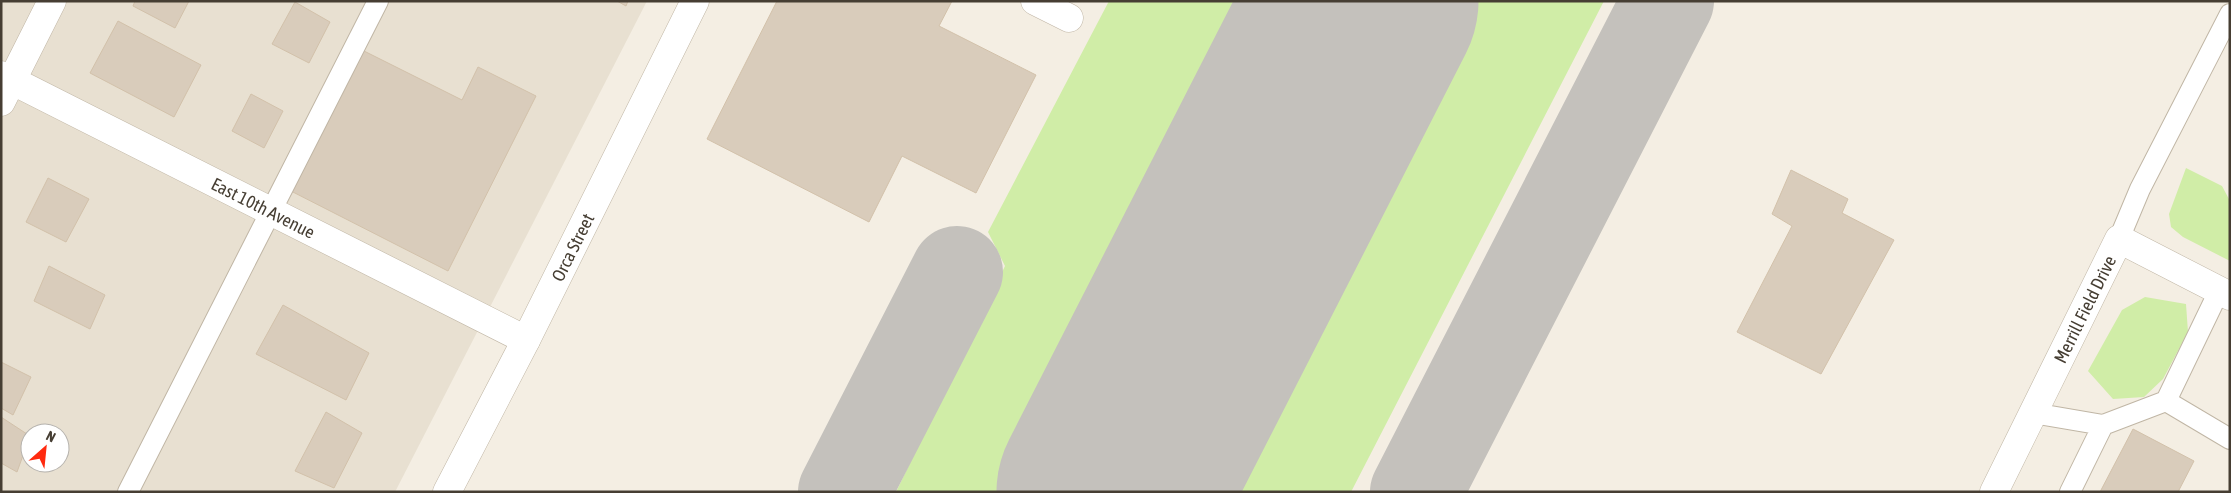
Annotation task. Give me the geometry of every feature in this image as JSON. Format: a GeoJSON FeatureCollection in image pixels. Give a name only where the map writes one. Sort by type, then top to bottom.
{"type":"FeatureCollection","features":[{"type":"Feature","properties":{"kind":"street"},"geometry":{"type":"LineString","coordinates":[[5,86],[52,1]]}},
{"type":"Feature","properties":{"kind":"street","name":"Orca Street"},"geometry":{"type":"LineString","coordinates":[[447,492],[526,340],[695,1]]}},
{"type":"Feature","properties":{"kind":"street"},"geometry":{"type":"LineString","coordinates":[[1035,1],[1068,18]]}},
{"type":"Feature","properties":{"kind":"street","name":"East 10th Avenue"},"geometry":{"type":"LineString","coordinates":[[5,86],[272,212],[526,340]]}},
{"type":"Feature","properties":{"kind":"street","name":"Merrill Field Drive"},"geometry":{"type":"LineString","coordinates":[[1994,492],[2119,239],[2224,294]]}},
{"type":"Feature","properties":{"kind":"lane"},"geometry":{"type":"LineString","coordinates":[[128,492],[378,1]]}},
{"type":"Feature","properties":{"kind":"lane"},"geometry":{"type":"LineString","coordinates":[[2119,239],[2140,189],[2230,14]]}},
{"type":"Feature","properties":{"kind":"lane"},"geometry":{"type":"LineString","coordinates":[[2033,413],[2103,425],[2166,401],[2224,294]]}},
{"type":"Feature","properties":{"kind":"lane"},"geometry":{"type":"LineString","coordinates":[[2166,401],[2230,439]]}},
{"type":"Feature","properties":{"kind":"lane"},"geometry":{"type":"LineString","coordinates":[[2070,492],[2103,425]]}},
{"type":"Feature","properties":{"kind":"shaded area"},"geometry":{"type":"Polygon","coordinates":[[[1,1],[647,1],[395,492],[1,492],[1,1]]]}},
{"type":"Feature","properties":{"kind":"green space"},"geometry":{"type":"Polygon","coordinates":[[[1109,1],[1271,1],[1022,492],[896,492],[1005,266],[988,232],[1109,1]]]}},
{"type":"Feature","properties":{"kind":"green space"},"geometry":{"type":"Polygon","coordinates":[[[1447,1],[1604,1],[1351,492],[1191,492],[1447,1]]]}},
{"type":"Feature","properties":{"kind":"green space"},"geometry":{"type":"Polygon","coordinates":[[[2186,168],[2222,186],[2230,201],[2230,261],[2183,237],[2171,227],[2169,214],[2186,168]]]}},
{"type":"Feature","properties":{"kind":"green space"},"geometry":{"type":"Polygon","coordinates":[[[2145,297],[2186,304],[2188,332],[2163,379],[2144,397],[2113,399],[2088,371],[2122,310],[2145,297]]]}},
{"type":"Feature","properties":{"kind":"building"},"geometry":{"type":"Polygon","coordinates":[[[135,1],[189,1],[175,28],[133,6],[135,1]]]}},
{"type":"Feature","properties":{"kind":"building"},"geometry":{"type":"Polygon","coordinates":[[[617,1],[628,1],[626,6],[617,1]]]}},
{"type":"Feature","properties":{"kind":"building"},"geometry":{"type":"Polygon","coordinates":[[[777,1],[952,1],[939,26],[1036,75],[976,193],[902,156],[869,222],[707,139],[777,1]]]}},
{"type":"Feature","properties":{"kind":"building"},"geometry":{"type":"Polygon","coordinates":[[[295,2],[330,22],[309,63],[272,44],[295,2]]]}},
{"type":"Feature","properties":{"kind":"building"},"geometry":{"type":"Polygon","coordinates":[[[118,21],[201,65],[174,117],[90,73],[118,21]]]}},
{"type":"Feature","properties":{"kind":"building"},"geometry":{"type":"Polygon","coordinates":[[[358,48],[462,100],[478,67],[536,96],[448,271],[287,189],[358,48]]]}},
{"type":"Feature","properties":{"kind":"building"},"geometry":{"type":"Polygon","coordinates":[[[251,94],[283,111],[264,148],[232,131],[251,94]]]}},
{"type":"Feature","properties":{"kind":"building"},"geometry":{"type":"Polygon","coordinates":[[[1791,170],[1848,199],[1842,213],[1894,240],[1821,374],[1737,332],[1792,226],[1772,214],[1791,170]]]}},
{"type":"Feature","properties":{"kind":"building"},"geometry":{"type":"Polygon","coordinates":[[[48,178],[89,199],[66,242],[26,222],[48,178]]]}},
{"type":"Feature","properties":{"kind":"building"},"geometry":{"type":"Polygon","coordinates":[[[49,266],[105,295],[90,329],[34,301],[49,266]]]}},
{"type":"Feature","properties":{"kind":"building"},"geometry":{"type":"Polygon","coordinates":[[[283,305],[369,353],[346,400],[256,354],[283,305]]]}},
{"type":"Feature","properties":{"kind":"building"},"geometry":{"type":"Polygon","coordinates":[[[1,362],[31,377],[13,415],[1,408],[1,362]]]}},
{"type":"Feature","properties":{"kind":"building"},"geometry":{"type":"Polygon","coordinates":[[[326,412],[362,433],[334,488],[295,471],[326,412]]]}},
{"type":"Feature","properties":{"kind":"building"},"geometry":{"type":"Polygon","coordinates":[[[1,417],[20,429],[20,464],[17,472],[1,463],[1,417]]]}},
{"type":"Feature","properties":{"kind":"building"},"geometry":{"type":"Polygon","coordinates":[[[2133,429],[2194,461],[2178,492],[2100,492],[2133,429]]]}},
{"type":"Feature","properties":{"kind":"taxiway"},"geometry":{"type":"LineString","coordinates":[[1416,492],[1668,1]]}},
{"type":"Feature","properties":{"kind":"taxiway"},"geometry":{"type":"LineString","coordinates":[[844,492],[957,272]]}},
{"type":"Feature","properties":{"kind":"runway"},"geometry":{"type":"LineString","coordinates":[[1112,492],[1363,1]]}}]}
